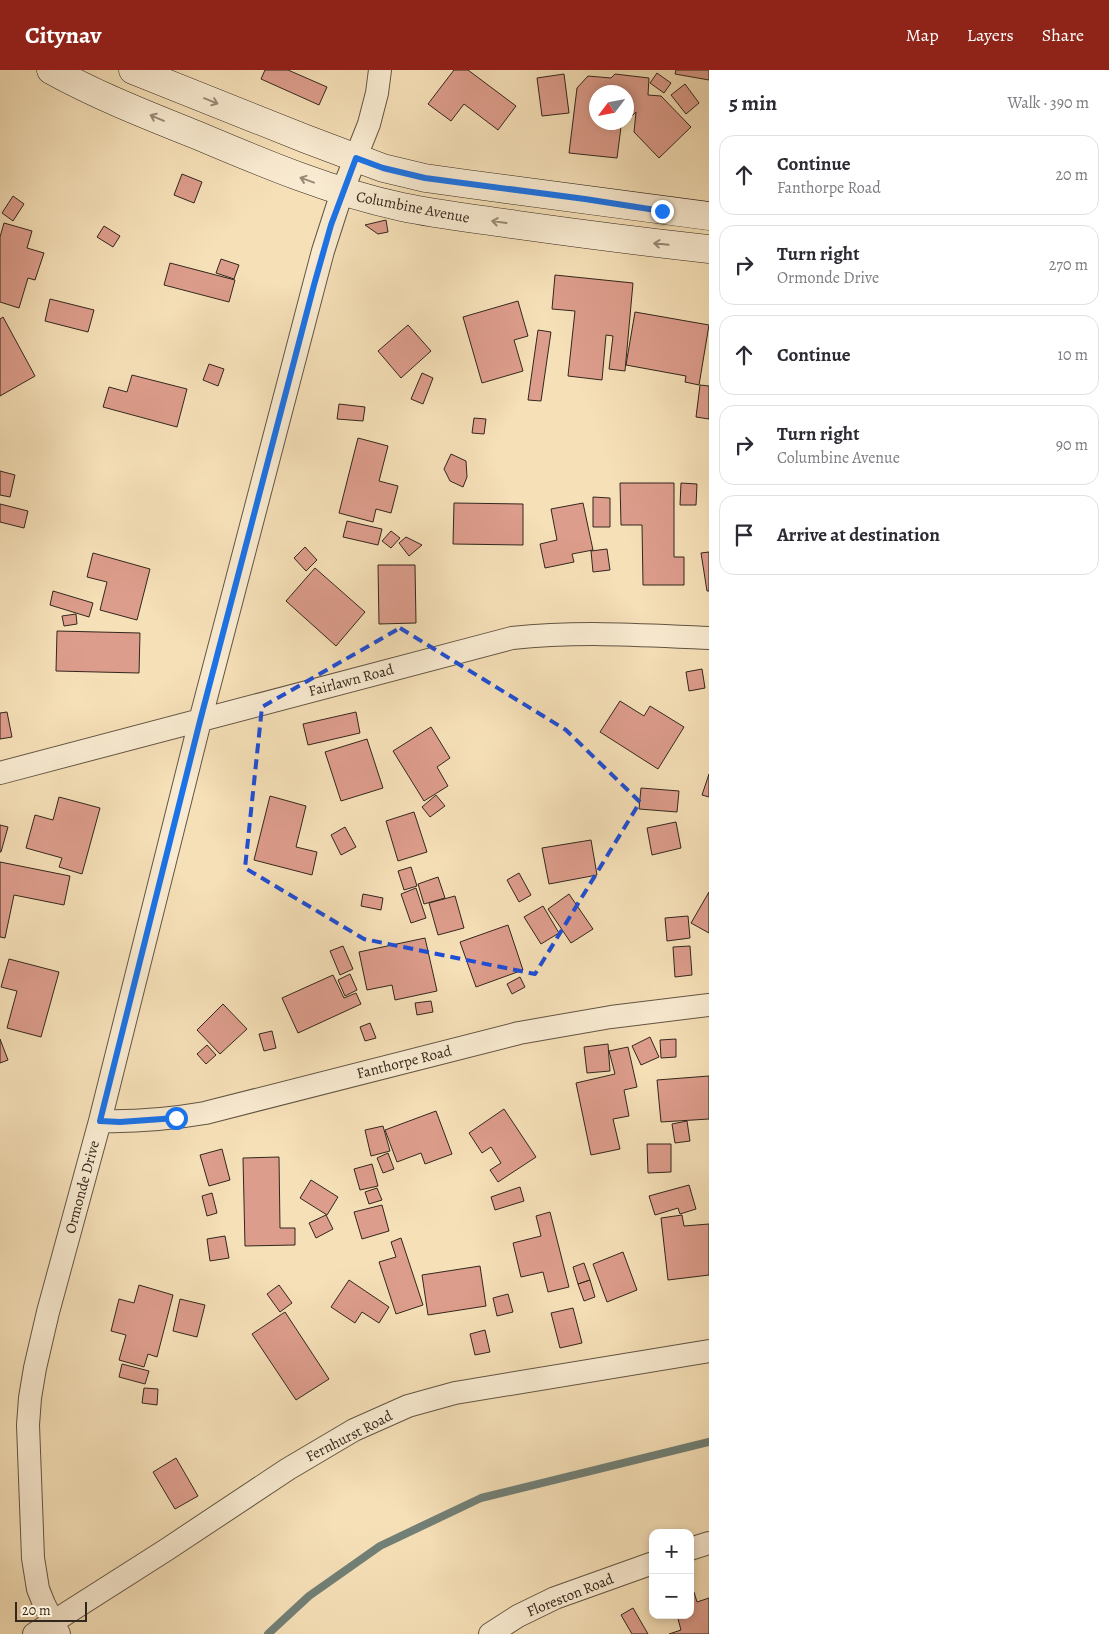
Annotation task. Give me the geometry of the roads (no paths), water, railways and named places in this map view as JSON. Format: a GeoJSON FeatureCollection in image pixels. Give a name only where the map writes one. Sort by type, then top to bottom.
{"type":"FeatureCollection","features":[{"type":"Feature","properties":{"kind":"main road","name":"Columbine Avenue"},"geometry":{"type":"LineString","coordinates":[[51,70],[80,86],[182,129],[264,163],[342,192],[402,207],[455,216],[632,241],[709,249]]}},
{"type":"Feature","properties":{"kind":"main road","name":"Columbine Avenue"},"geometry":{"type":"LineString","coordinates":[[133,70],[383,168],[425,178],[709,216]]}},
{"type":"Feature","properties":{"kind":"street","name":"Ormonde Drive"},"geometry":{"type":"LineString","coordinates":[[56,1628],[38,1589],[33,1558],[28,1426],[30,1398],[48,1312],[100,1121],[200,721],[323,251],[342,192],[369,124],[377,93],[380,70]]}},
{"type":"Feature","properties":{"kind":"street","name":"Fairlawn Road"},"geometry":{"type":"LineString","coordinates":[[0,773],[512,638],[545,634],[583,634],[709,638]]}},
{"type":"Feature","properties":{"kind":"street","name":"Fanthorpe Road"},"geometry":{"type":"LineString","coordinates":[[100,1121],[120,1122],[176,1118],[205,1113],[519,1033],[611,1016],[709,1005]]}},
{"type":"Feature","properties":{"kind":"street","name":"Fernhurst Road"},"geometry":{"type":"LineString","coordinates":[[34,1634],[56,1628],[166,1550],[288,1468],[354,1430],[408,1406],[455,1393],[709,1351]]}},
{"type":"Feature","properties":{"kind":"street"},"geometry":{"type":"LineString","coordinates":[[694,1548],[709,1542]]}},
{"type":"Feature","properties":{"kind":"street","name":"Floreston Road"},"geometry":{"type":"LineString","coordinates":[[490,1634],[518,1616],[555,1598],[649,1564]]}},
{"type":"Feature","properties":{"kind":"waterway"},"geometry":{"type":"LineString","coordinates":[[268,1634],[309,1596],[380,1546],[481,1498],[709,1442]]}}]}
